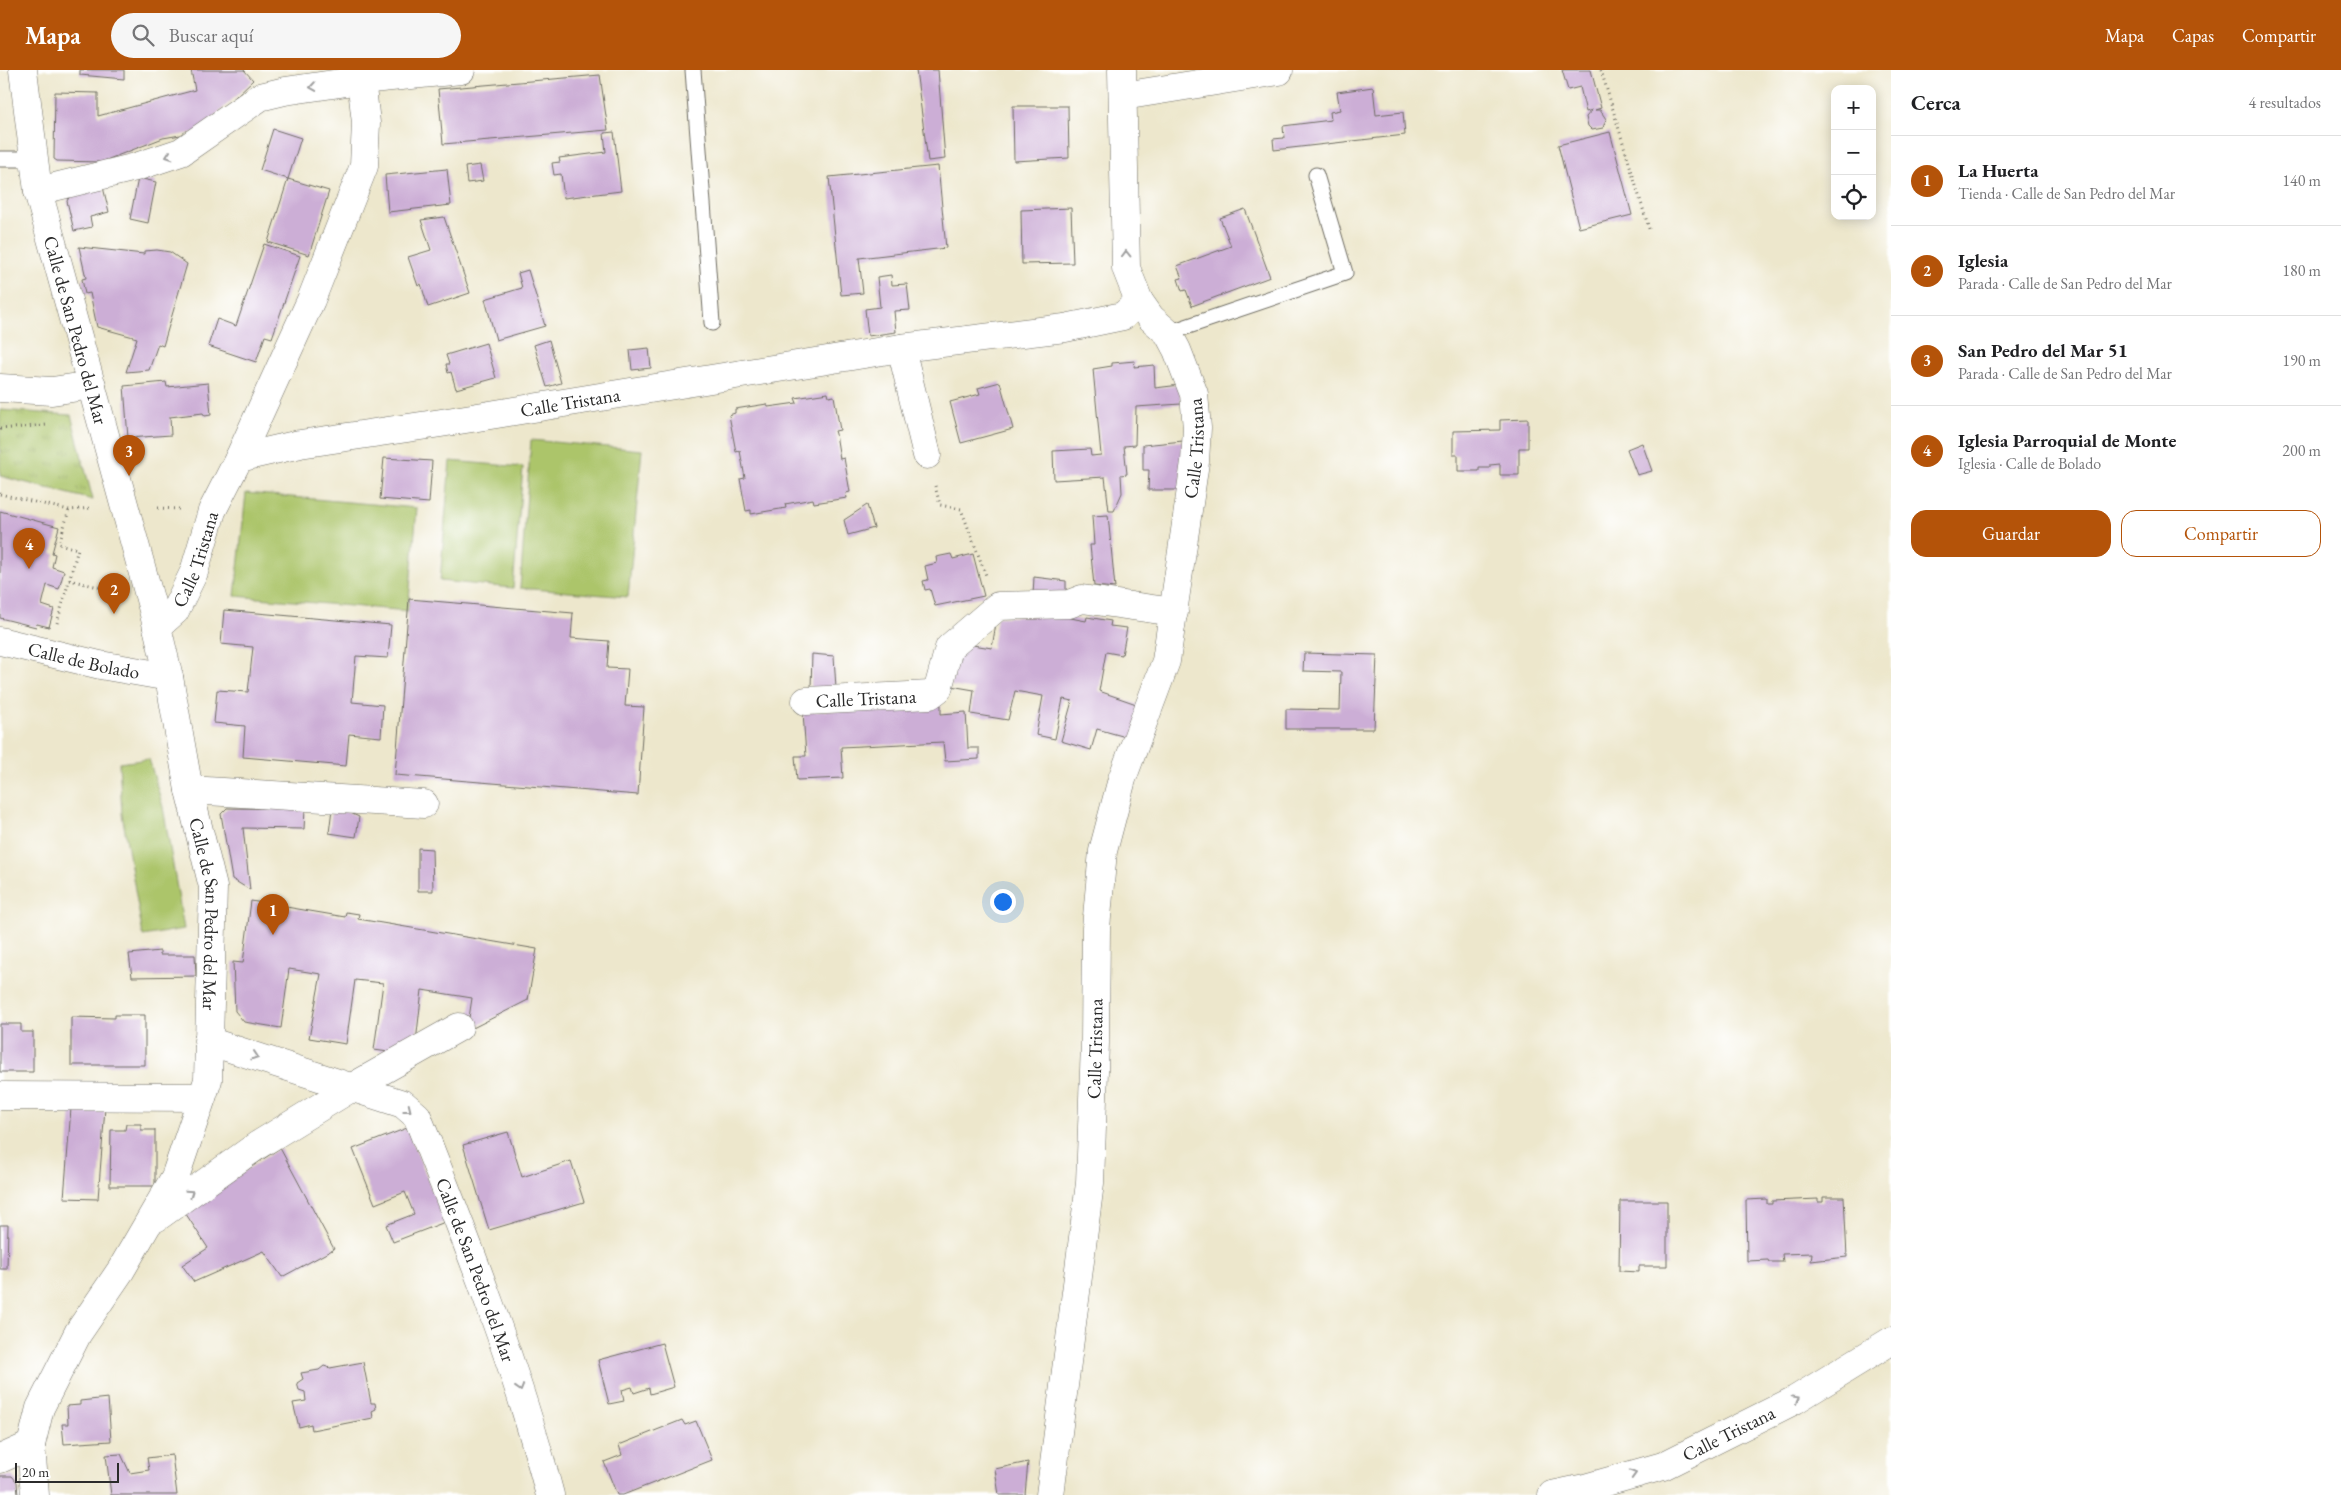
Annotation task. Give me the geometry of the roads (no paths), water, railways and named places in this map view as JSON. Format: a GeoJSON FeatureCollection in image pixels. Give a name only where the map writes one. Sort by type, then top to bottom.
{"type":"FeatureCollection","features":[{"type":"Feature","properties":{"kind":"street","name":"Calle de San Pedro del Mar"},"geometry":{"type":"LineString","coordinates":[[23,70],[38,192],[126,505],[150,599],[169,677],[189,790],[213,887],[208,1080],[175,1177],[121,1270],[78,1333],[40,1408],[31,1445],[35,1495]]}},
{"type":"Feature","properties":{"kind":"street"},"geometry":{"type":"LineString","coordinates":[[38,192],[136,167],[181,152],[260,98],[361,75],[450,71]]}},
{"type":"Feature","properties":{"kind":"street","name":"Calle Tristana"},"geometry":{"type":"LineString","coordinates":[[1050,1495],[1060,1434],[1090,1183],[1096,1043],[1096,928],[1103,851],[1122,779],[1166,661],[1195,462],[1197,428],[1194,394],[1177,350],[1168,334],[1151,318],[1139,301],[1126,268],[1122,83],[1279,71]]}},
{"type":"Feature","properties":{"kind":"street","name":"Calle Tristana"},"geometry":{"type":"LineString","coordinates":[[157,627],[175,611],[188,586],[212,511],[239,458],[311,300],[364,166],[366,123],[361,75]]}},
{"type":"Feature","properties":{"kind":"street","name":"Calle Tristana"},"geometry":{"type":"LineString","coordinates":[[239,458],[300,444],[441,423],[901,348],[1066,328],[1123,316],[1139,301]]}},
{"type":"Feature","properties":{"kind":"street"},"geometry":{"type":"LineString","coordinates":[[901,348],[927,455]]}},
{"type":"Feature","properties":{"kind":"street"},"geometry":{"type":"LineString","coordinates":[[0,388],[52,391],[92,385]]}},
{"type":"Feature","properties":{"kind":"street","name":"Calle Tristana"},"geometry":{"type":"LineString","coordinates":[[806,701],[930,695],[938,689],[949,648],[998,606],[1068,604],[1082,599],[1174,612]]}},
{"type":"Feature","properties":{"kind":"street","name":"Calle de Bolado"},"geometry":{"type":"LineString","coordinates":[[0,641],[169,677]]}},
{"type":"Feature","properties":{"kind":"street","name":"Calle de San Pedro del Mar"},"geometry":{"type":"LineString","coordinates":[[189,790],[424,804]]}},
{"type":"Feature","properties":{"kind":"street","name":"Calle de San Pedro del Mar"},"geometry":{"type":"LineString","coordinates":[[150,1222],[258,1145],[351,1088],[460,1027]]}},
{"type":"Feature","properties":{"kind":"street","name":"Calle de San Pedro del Mar"},"geometry":{"type":"LineString","coordinates":[[208,1041],[403,1104],[417,1116],[490,1303],[519,1384],[550,1495]]}},
{"type":"Feature","properties":{"kind":"street"},"geometry":{"type":"LineString","coordinates":[[0,1096],[202,1097]]}},
{"type":"Feature","properties":{"kind":"street","name":"Calle Tristana"},"geometry":{"type":"LineString","coordinates":[[1552,1495],[1585,1488],[1663,1466],[1795,1400],[1891,1342]]}},
{"type":"Feature","properties":{"kind":"street"},"geometry":{"type":"LineString","coordinates":[[0,1460],[31,1445]]}},
{"type":"Feature","properties":{"kind":"lane"},"geometry":{"type":"LineString","coordinates":[[693,70],[712,323]]}},
{"type":"Feature","properties":{"kind":"lane"},"geometry":{"type":"LineString","coordinates":[[0,159],[34,158]]}},
{"type":"Feature","properties":{"kind":"lane"},"geometry":{"type":"LineString","coordinates":[[1168,334],[1345,273],[1316,175]]}},
{"type":"Feature","properties":{"kind":"place","name":"San Pedro del Mar 51"},"geometry":{"type":"Point","coordinates":[129,476]}},
{"type":"Feature","properties":{"kind":"place","name":"Iglesia Parroquial de Monte"},"geometry":{"type":"Point","coordinates":[29,569]}},
{"type":"Feature","properties":{"kind":"place","name":"Iglesia"},"geometry":{"type":"Point","coordinates":[114,614]}},
{"type":"Feature","properties":{"kind":"place","name":"La Huerta"},"geometry":{"type":"Point","coordinates":[273,935]}}]}
